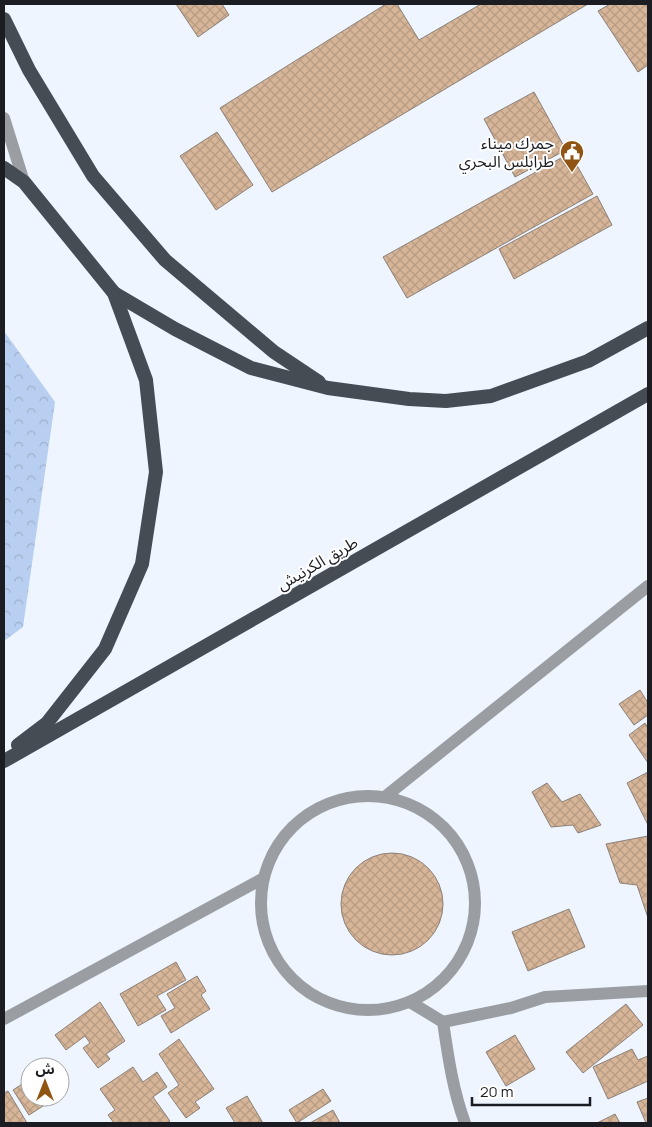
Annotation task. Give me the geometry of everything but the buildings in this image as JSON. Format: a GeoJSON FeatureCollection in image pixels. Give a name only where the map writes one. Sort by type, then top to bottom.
{"type":"FeatureCollection","features":[{"type":"Feature","properties":{"kind":"highway"},"geometry":{"type":"LineString","coordinates":[[4,19],[28,70],[93,176],[165,260],[274,352],[328,388]]}},
{"type":"Feature","properties":{"kind":"highway"},"geometry":{"type":"LineString","coordinates":[[4,168],[24,182],[114,293],[146,380],[156,472],[142,564],[105,649],[47,723],[4,756]]}},
{"type":"Feature","properties":{"kind":"highway"},"geometry":{"type":"LineString","coordinates":[[114,293],[175,329],[251,368],[328,388],[409,399],[446,401],[491,396],[588,361],[648,328]]}},
{"type":"Feature","properties":{"kind":"highway","name":"طريق الكرنيش"},"geometry":{"type":"LineString","coordinates":[[4,761],[648,394]]}},
{"type":"Feature","properties":{"kind":"street"},"geometry":{"type":"LineString","coordinates":[[4,118],[24,182]]}},
{"type":"Feature","properties":{"kind":"street"},"geometry":{"type":"LineString","coordinates":[[386,796],[648,586]]}},
{"type":"Feature","properties":{"kind":"street"},"geometry":{"type":"LineString","coordinates":[[359,796],[386,796],[411,803],[434,817],[452,835],[467,857],[476,890],[474,925],[462,958],[440,984],[410,1002],[377,1011],[342,1008],[310,994],[284,971],[267,941],[260,907],[262,880],[272,853],[288,830],[310,812],[334,801],[359,796]]}},
{"type":"Feature","properties":{"kind":"street"},"geometry":{"type":"LineString","coordinates":[[4,1019],[262,880]]}},
{"type":"Feature","properties":{"kind":"street"},"geometry":{"type":"LineString","coordinates":[[410,1002],[443,1022],[511,1008],[545,997],[648,991]]}},
{"type":"Feature","properties":{"kind":"street"},"geometry":{"type":"LineString","coordinates":[[443,1022],[450,1065],[460,1110],[465,1123]]}},
{"type":"Feature","properties":{"kind":"green space"},"geometry":{"type":"Polygon","coordinates":[[[4,331],[55,402],[23,627],[4,641],[4,331]]]}},
{"type":"Feature","properties":{"kind":"place","name":"جمرك ميناء طرابلس البحري"},"geometry":{"type":"Point","coordinates":[572,173]}}]}
